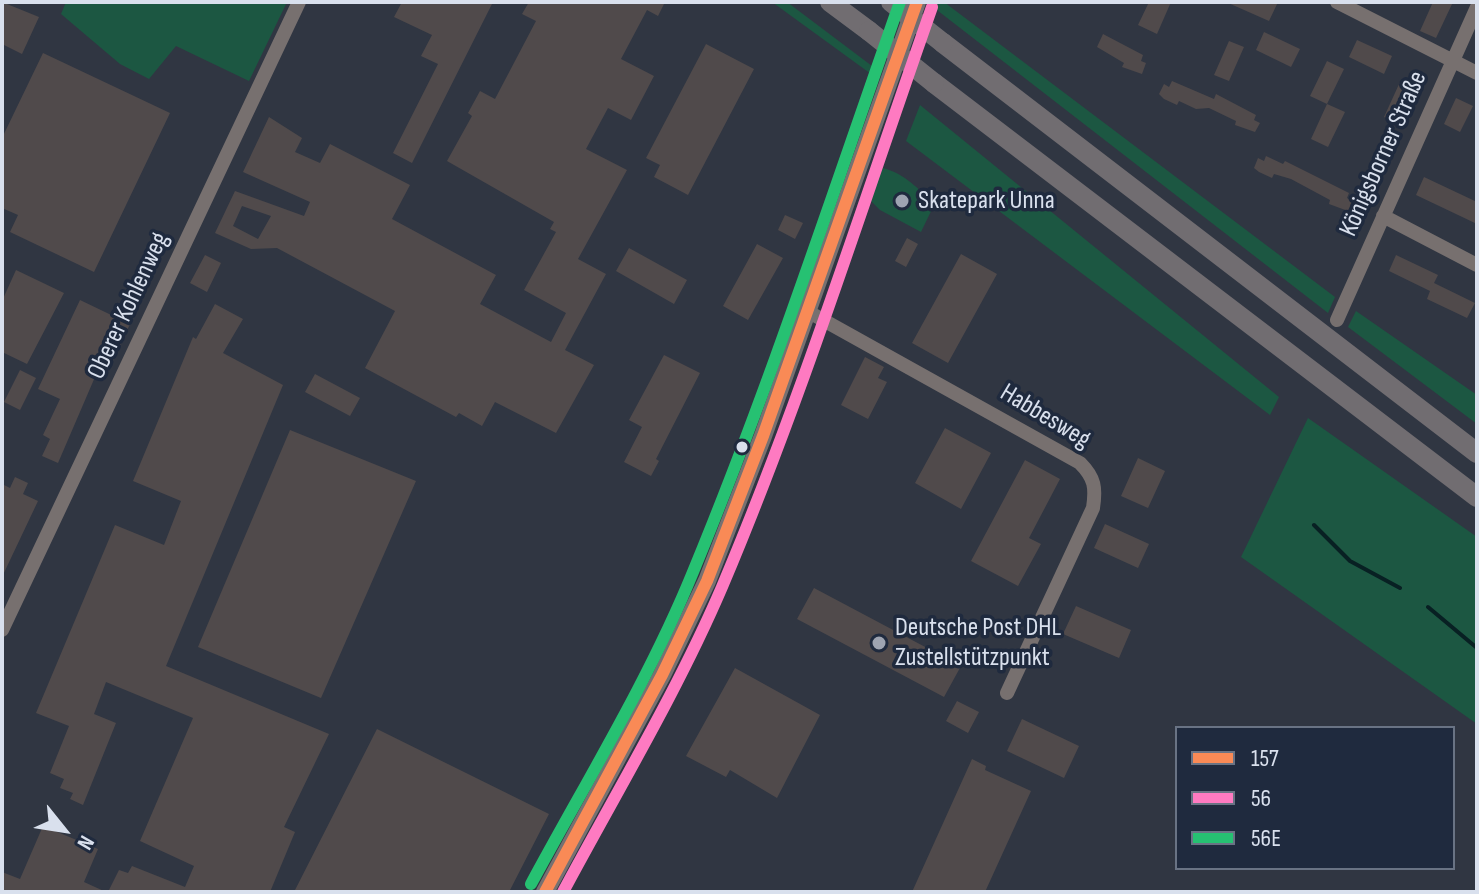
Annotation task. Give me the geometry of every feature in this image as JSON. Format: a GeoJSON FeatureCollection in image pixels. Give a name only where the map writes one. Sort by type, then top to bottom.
{"type":"FeatureCollection","features":[{"type":"Feature","properties":{"kind":"highway"},"geometry":{"type":"LineString","coordinates":[[830,2],[1477,497]]}},
{"type":"Feature","properties":{"kind":"highway"},"geometry":{"type":"LineString","coordinates":[[891,2],[1477,453]]}},
{"type":"Feature","properties":{"kind":"main road"},"geometry":{"type":"LineString","coordinates":[[545,892],[662,675],[707,581],[917,2]]}},
{"type":"Feature","properties":{"kind":"street","name":"Oberer Kohlenweg"},"geometry":{"type":"LineString","coordinates":[[2,630],[299,2]]}},
{"type":"Feature","properties":{"kind":"street"},"geometry":{"type":"LineString","coordinates":[[1337,2],[1477,73]]}},
{"type":"Feature","properties":{"kind":"street","name":"Königsborner Straße"},"geometry":{"type":"LineString","coordinates":[[1337,320],[1477,7]]}},
{"type":"Feature","properties":{"kind":"street"},"geometry":{"type":"LineString","coordinates":[[1383,216],[1477,265]]}},
{"type":"Feature","properties":{"kind":"street","name":"Habbesweg"},"geometry":{"type":"LineString","coordinates":[[807,311],[1080,463],[1091,475],[1096,490],[1093,508],[1007,693]]}},
{"type":"Feature","properties":{"kind":"green space"},"geometry":{"type":"Polygon","coordinates":[[[66,2],[287,2],[249,81],[176,46],[149,79],[120,64],[61,14],[66,2]]]}},
{"type":"Feature","properties":{"kind":"green space"},"geometry":{"type":"Polygon","coordinates":[[[772,2],[787,2],[872,66],[871,74],[772,2]]]}},
{"type":"Feature","properties":{"kind":"green space"},"geometry":{"type":"Polygon","coordinates":[[[935,2],[944,2],[1335,297],[1328,313],[933,7],[935,2]]]}},
{"type":"Feature","properties":{"kind":"green space"},"geometry":{"type":"Polygon","coordinates":[[[920,105],[1279,397],[1270,415],[906,141],[920,105]]]}},
{"type":"Feature","properties":{"kind":"green space","name":"Skatepark Unna"},"geometry":{"type":"Polygon","coordinates":[[[883,168],[905,178],[935,203],[921,232],[880,210],[869,199],[883,168]]]}},
{"type":"Feature","properties":{"kind":"green space"},"geometry":{"type":"Polygon","coordinates":[[[1356,311],[1477,395],[1477,424],[1348,327],[1356,311]]]}},
{"type":"Feature","properties":{"kind":"green space"},"geometry":{"type":"Polygon","coordinates":[[[1308,418],[1477,537],[1477,724],[1241,557],[1308,418]]]}},
{"type":"Feature","properties":{"kind":"building"},"geometry":{"type":"Polygon","coordinates":[[[2,2],[39,17],[22,54],[2,44],[2,2]]]}},
{"type":"Feature","properties":{"kind":"building"},"geometry":{"type":"Polygon","coordinates":[[[402,2],[493,2],[412,163],[393,153],[438,64],[421,56],[432,35],[394,17],[402,2]]]}},
{"type":"Feature","properties":{"kind":"building"},"geometry":{"type":"Polygon","coordinates":[[[529,2],[665,2],[658,16],[647,10],[621,59],[654,76],[631,120],[608,108],[586,149],[627,170],[578,259],[606,274],[565,350],[594,365],[556,433],[495,402],[482,426],[459,413],[456,417],[365,368],[395,311],[277,248],[251,249],[215,233],[235,191],[304,216],[310,202],[243,172],[269,117],[302,138],[295,152],[320,163],[330,144],[410,185],[392,219],[496,275],[480,304],[551,342],[566,313],[524,290],[556,232],[550,229],[554,222],[447,161],[472,116],[468,113],[480,91],[495,99],[536,21],[522,14],[529,2]],[[242,206],[233,226],[258,239],[271,216],[242,206]]]}},
{"type":"Feature","properties":{"kind":"building"},"geometry":{"type":"Polygon","coordinates":[[[1149,2],[1171,2],[1157,34],[1138,25],[1149,2]]]}},
{"type":"Feature","properties":{"kind":"building"},"geometry":{"type":"Polygon","coordinates":[[[1226,2],[1278,2],[1269,21],[1226,2]]]}},
{"type":"Feature","properties":{"kind":"building"},"geometry":{"type":"Polygon","coordinates":[[[1433,2],[1453,2],[1436,38],[1420,31],[1433,2]]]}},
{"type":"Feature","properties":{"kind":"building"},"geometry":{"type":"Polygon","coordinates":[[[1264,32],[1300,49],[1291,67],[1256,50],[1264,32]]]}},
{"type":"Feature","properties":{"kind":"building"},"geometry":{"type":"Polygon","coordinates":[[[1103,34],[1143,55],[1141,61],[1146,63],[1142,74],[1122,67],[1124,63],[1097,47],[1103,34]]]}},
{"type":"Feature","properties":{"kind":"building"},"geometry":{"type":"Polygon","coordinates":[[[1357,40],[1392,56],[1384,74],[1349,57],[1357,40]]]}},
{"type":"Feature","properties":{"kind":"building"},"geometry":{"type":"Polygon","coordinates":[[[1229,41],[1244,47],[1229,81],[1214,75],[1229,41]]]}},
{"type":"Feature","properties":{"kind":"building"},"geometry":{"type":"Polygon","coordinates":[[[706,44],[754,69],[688,195],[654,177],[660,165],[646,158],[706,44]]]}},
{"type":"Feature","properties":{"kind":"building"},"geometry":{"type":"Polygon","coordinates":[[[43,53],[170,113],[94,272],[10,232],[18,215],[2,208],[2,138],[43,53]]]}},
{"type":"Feature","properties":{"kind":"building"},"geometry":{"type":"Polygon","coordinates":[[[1327,61],[1344,69],[1327,104],[1310,96],[1327,61]]]}},
{"type":"Feature","properties":{"kind":"building"},"geometry":{"type":"Polygon","coordinates":[[[1172,81],[1214,99],[1216,94],[1256,115],[1254,120],[1260,123],[1255,132],[1235,125],[1236,121],[1209,108],[1196,109],[1179,101],[1177,105],[1164,99],[1159,94],[1164,84],[1169,87],[1172,81]]]}},
{"type":"Feature","properties":{"kind":"building"},"geometry":{"type":"Polygon","coordinates":[[[1400,82],[1418,90],[1402,126],[1384,117],[1400,82]]]}},
{"type":"Feature","properties":{"kind":"building"},"geometry":{"type":"Polygon","coordinates":[[[1456,98],[1473,106],[1460,132],[1444,124],[1456,98]]]}},
{"type":"Feature","properties":{"kind":"building"},"geometry":{"type":"Polygon","coordinates":[[[1327,104],[1345,112],[1328,147],[1311,139],[1327,104]]]}},
{"type":"Feature","properties":{"kind":"building"},"geometry":{"type":"Polygon","coordinates":[[[1266,156],[1283,164],[1285,161],[1349,193],[1347,198],[1352,201],[1348,211],[1329,204],[1330,200],[1291,179],[1274,174],[1272,178],[1259,172],[1254,168],[1258,158],[1264,161],[1266,156]]]}},
{"type":"Feature","properties":{"kind":"building"},"geometry":{"type":"Polygon","coordinates":[[[1424,177],[1477,202],[1477,224],[1416,195],[1424,177]]]}},
{"type":"Feature","properties":{"kind":"building"},"geometry":{"type":"Polygon","coordinates":[[[785,215],[803,223],[795,239],[778,230],[785,215]]]}},
{"type":"Feature","properties":{"kind":"building"},"geometry":{"type":"Polygon","coordinates":[[[907,238],[918,244],[906,267],[895,261],[907,238]]]}},
{"type":"Feature","properties":{"kind":"building"},"geometry":{"type":"Polygon","coordinates":[[[757,244],[783,258],[748,320],[723,306],[757,244]]]}},
{"type":"Feature","properties":{"kind":"building"},"geometry":{"type":"Polygon","coordinates":[[[629,248],[687,280],[674,304],[616,271],[629,248]]]}},
{"type":"Feature","properties":{"kind":"building"},"geometry":{"type":"Polygon","coordinates":[[[961,254],[997,274],[948,363],[912,343],[961,254]]]}},
{"type":"Feature","properties":{"kind":"building"},"geometry":{"type":"Polygon","coordinates":[[[205,255],[221,263],[207,292],[190,283],[205,255]]]}},
{"type":"Feature","properties":{"kind":"building"},"geometry":{"type":"Polygon","coordinates":[[[1396,255],[1438,275],[1434,283],[1475,303],[1467,318],[1427,299],[1430,291],[1389,271],[1396,255]]]}},
{"type":"Feature","properties":{"kind":"building"},"geometry":{"type":"Polygon","coordinates":[[[16,270],[64,293],[27,364],[2,352],[2,301],[16,270]]]}},
{"type":"Feature","properties":{"kind":"building"},"geometry":{"type":"Polygon","coordinates":[[[80,300],[130,324],[107,374],[98,370],[58,463],[42,456],[50,439],[43,435],[60,399],[38,389],[80,300]]]}},
{"type":"Feature","properties":{"kind":"building"},"geometry":{"type":"Polygon","coordinates":[[[215,304],[243,319],[223,353],[283,385],[166,666],[329,734],[284,827],[295,832],[270,892],[108,892],[119,870],[128,873],[132,866],[185,887],[194,866],[140,841],[193,718],[106,682],[94,714],[116,723],[83,805],[70,799],[73,793],[60,788],[64,779],[50,773],[69,726],[36,713],[115,525],[164,545],[181,501],[133,481],[193,337],[196,339],[215,304]]]}},
{"type":"Feature","properties":{"kind":"building"},"geometry":{"type":"Polygon","coordinates":[[[664,355],[700,373],[656,459],[659,461],[651,476],[624,462],[642,427],[629,420],[664,355]]]}},
{"type":"Feature","properties":{"kind":"building"},"geometry":{"type":"Polygon","coordinates":[[[865,357],[884,367],[878,378],[887,382],[868,419],[841,405],[865,357]]]}},
{"type":"Feature","properties":{"kind":"building"},"geometry":{"type":"Polygon","coordinates":[[[20,370],[36,378],[20,410],[4,402],[20,370]]]}},
{"type":"Feature","properties":{"kind":"building"},"geometry":{"type":"Polygon","coordinates":[[[315,374],[360,398],[350,416],[305,392],[315,374]]]}},
{"type":"Feature","properties":{"kind":"building"},"geometry":{"type":"Polygon","coordinates":[[[945,428],[991,453],[961,509],[915,483],[945,428]]]}},
{"type":"Feature","properties":{"kind":"building"},"geometry":{"type":"Polygon","coordinates":[[[290,430],[416,481],[321,698],[198,647],[290,430]]]}},
{"type":"Feature","properties":{"kind":"building"},"geometry":{"type":"Polygon","coordinates":[[[1138,458],[1165,471],[1148,508],[1121,496],[1138,458]]]}},
{"type":"Feature","properties":{"kind":"building"},"geometry":{"type":"Polygon","coordinates":[[[1025,460],[1060,479],[1029,538],[1041,544],[1018,586],[971,561],[1025,460]]]}},
{"type":"Feature","properties":{"kind":"building"},"geometry":{"type":"Polygon","coordinates":[[[15,477],[28,483],[23,494],[38,501],[2,577],[2,484],[10,488],[15,477]]]}},
{"type":"Feature","properties":{"kind":"building"},"geometry":{"type":"Polygon","coordinates":[[[1105,524],[1149,544],[1138,568],[1094,548],[1105,524]]]}},
{"type":"Feature","properties":{"kind":"building","name":"Deutsche Post DHL Zustellstützpunkt"},"geometry":{"type":"Polygon","coordinates":[[[814,588],[961,666],[944,697],[797,619],[814,588]]]}},
{"type":"Feature","properties":{"kind":"building"},"geometry":{"type":"Polygon","coordinates":[[[1076,606],[1131,630],[1119,658],[1063,634],[1076,606]]]}},
{"type":"Feature","properties":{"kind":"building"},"geometry":{"type":"Polygon","coordinates":[[[735,668],[820,715],[777,798],[730,770],[726,777],[686,756],[735,668]]]}},
{"type":"Feature","properties":{"kind":"building"},"geometry":{"type":"Polygon","coordinates":[[[957,701],[979,712],[968,733],[946,721],[957,701]]]}},
{"type":"Feature","properties":{"kind":"building"},"geometry":{"type":"Polygon","coordinates":[[[1022,719],[1079,746],[1064,778],[1007,751],[1022,719]]]}},
{"type":"Feature","properties":{"kind":"building"},"geometry":{"type":"Polygon","coordinates":[[[377,729],[549,814],[509,892],[294,892],[377,729]]]}},
{"type":"Feature","properties":{"kind":"building"},"geometry":{"type":"Polygon","coordinates":[[[972,759],[986,766],[985,770],[1031,791],[985,892],[912,892],[972,759]]]}},
{"type":"Feature","properties":{"kind":"building"},"geometry":{"type":"Polygon","coordinates":[[[43,826],[98,849],[84,882],[106,892],[2,892],[2,872],[20,879],[43,826]]]}},
{"type":"Feature","properties":{"kind":"waterway"},"geometry":{"type":"LineString","coordinates":[[1314,525],[1350,561],[1400,588]]}},
{"type":"Feature","properties":{"kind":"waterway"},"geometry":{"type":"LineString","coordinates":[[1428,607],[1477,648]]}},
{"type":"Feature","properties":{"kind":"transit line","name":"56E"},"geometry":{"type":"LineString","coordinates":[[531,884],[637,691],[693,572],[775,360],[900,2]]}},
{"type":"Feature","properties":{"kind":"transit line","name":"157"},"geometry":{"type":"LineString","coordinates":[[545,892],[662,675],[707,581],[763,436],[917,2]]}},
{"type":"Feature","properties":{"kind":"transit line","name":"56"},"geometry":{"type":"LineString","coordinates":[[563,892],[666,703],[722,587],[806,371],[932,7]]}},
{"type":"Feature","properties":{"kind":"place","name":"Skatepark Unna"},"geometry":{"type":"Point","coordinates":[902,201]}},
{"type":"Feature","properties":{"kind":"place","name":"Deutsche Post DHL Zustellstützpunkt"},"geometry":{"type":"Point","coordinates":[879,643]}}]}
